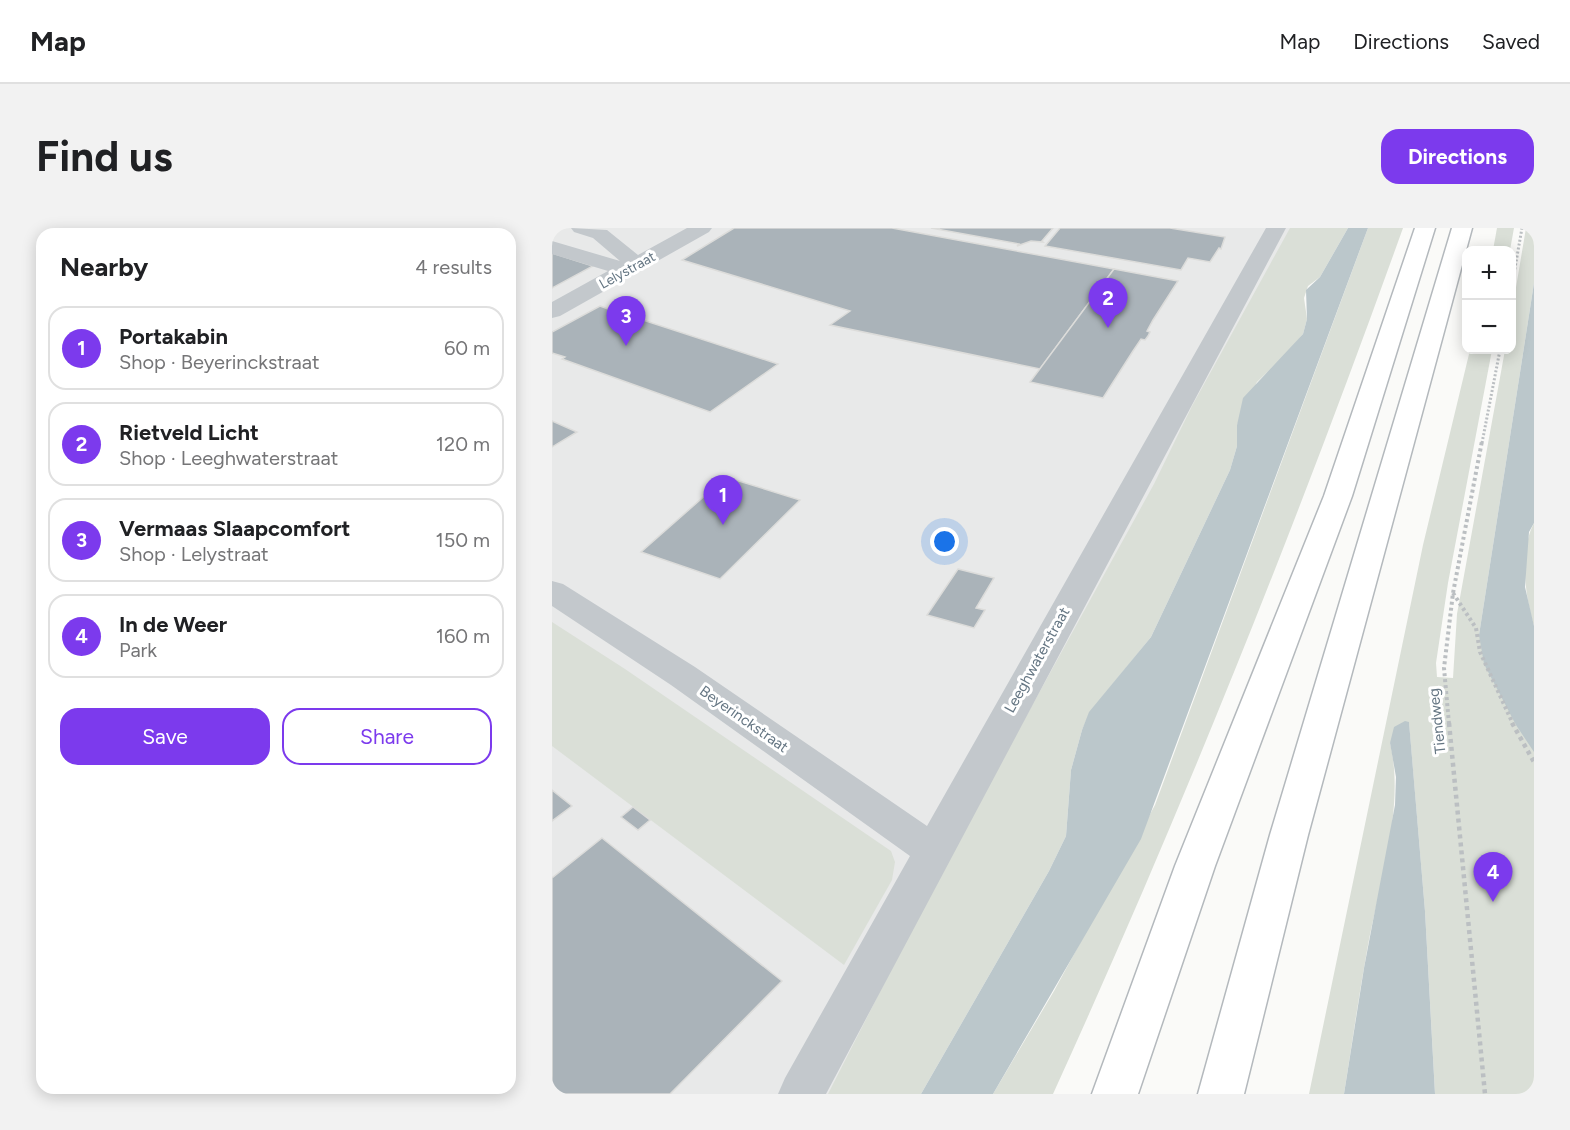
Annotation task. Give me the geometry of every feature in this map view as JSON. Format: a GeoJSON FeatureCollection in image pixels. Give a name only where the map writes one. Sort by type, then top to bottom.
{"type":"FeatureCollection","features":[{"type":"Feature","properties":{"kind":"highway"},"geometry":{"type":"LineString","coordinates":[[1115,1094],[1195,866],[1334,506],[1425,228]]}},
{"type":"Feature","properties":{"kind":"highway"},"geometry":{"type":"LineString","coordinates":[[1221,1094],[1289,835],[1461,228]]}},
{"type":"Feature","properties":{"kind":"street"},"geometry":{"type":"LineString","coordinates":[[581,228],[600,234],[631,267]]}},
{"type":"Feature","properties":{"kind":"street","name":"Lelystraat"},"geometry":{"type":"LineString","coordinates":[[552,311],[702,228]]}},
{"type":"Feature","properties":{"kind":"street","name":"Leeghwaterstraat"},"geometry":{"type":"LineString","coordinates":[[801,1094],[1269,230]]}},
{"type":"Feature","properties":{"kind":"street"},"geometry":{"type":"LineString","coordinates":[[552,247],[631,267]]}},
{"type":"Feature","properties":{"kind":"street","name":"Beyerinckstraat"},"geometry":{"type":"LineString","coordinates":[[552,591],[682,676],[933,851]]}},
{"type":"Feature","properties":{"kind":"path"},"geometry":{"type":"LineString","coordinates":[[1516,262],[1522,228]]}},
{"type":"Feature","properties":{"kind":"path","name":"Tiendweg"},"geometry":{"type":"LineString","coordinates":[[1485,1094],[1444,668],[1453,592],[1499,354]]}},
{"type":"Feature","properties":{"kind":"path"},"geometry":{"type":"LineString","coordinates":[[1453,592],[1476,628],[1480,652],[1508,716],[1534,762]]}},
{"type":"Feature","properties":{"kind":"shaded area"},"geometry":{"type":"Polygon","coordinates":[[[552,228],[1313,228],[854,1094],[552,1094],[552,228]]]}},
{"type":"Feature","properties":{"kind":"shaded area"},"geometry":{"type":"Polygon","coordinates":[[[1290,228],[1348,228],[1320,277],[1308,286],[1304,298],[1307,319],[1303,334],[1257,382],[1237,425],[1237,446],[1230,470],[1151,637],[1090,712],[1082,730],[1071,770],[1066,836],[1049,871],[921,1094],[828,1094],[947,860],[1154,484],[1192,406],[1290,228]]]}},
{"type":"Feature","properties":{"kind":"shaded area"},"geometry":{"type":"Polygon","coordinates":[[[1348,228],[1368,228],[1141,839],[993,1094],[921,1094],[1049,871],[1066,836],[1071,770],[1089,712],[1151,637],[1230,470],[1237,446],[1237,425],[1243,398],[1303,334],[1307,319],[1306,290],[1320,277],[1348,228]]]}},
{"type":"Feature","properties":{"kind":"shaded area"},"geometry":{"type":"Polygon","coordinates":[[[1368,228],[1403,228],[1322,447],[1237,665],[1101,988],[1053,1094],[993,1094],[1054,991],[1155,805],[1368,228]]]}},
{"type":"Feature","properties":{"kind":"shaded area"},"geometry":{"type":"Polygon","coordinates":[[[1497,228],[1514,228],[1511,246],[1494,246],[1497,228]]]}},
{"type":"Feature","properties":{"kind":"shaded area"},"geometry":{"type":"Polygon","coordinates":[[[1526,228],[1534,228],[1534,283],[1479,635],[1534,685],[1534,1094],[1435,1094],[1425,911],[1409,723],[1390,743],[1395,792],[1393,818],[1365,963],[1344,1094],[1309,1094],[1423,545],[1469,354],[1491,354],[1448,583],[1436,663],[1437,677],[1453,678],[1457,614],[1504,354],[1516,354],[1516,287],[1526,228]]]}},
{"type":"Feature","properties":{"kind":"shaded area"},"geometry":{"type":"Polygon","coordinates":[[[1534,283],[1534,523],[1529,532],[1525,587],[1534,626],[1534,752],[1516,725],[1484,664],[1479,635],[1534,283]]]}},
{"type":"Feature","properties":{"kind":"shaded area"},"geometry":{"type":"Polygon","coordinates":[[[1534,523],[1534,626],[1526,588],[1525,560],[1529,534],[1534,523]]]}},
{"type":"Feature","properties":{"kind":"shaded area"},"geometry":{"type":"Polygon","coordinates":[[[552,622],[625,669],[891,851],[895,862],[892,880],[844,965],[552,746],[552,622]]]}},
{"type":"Feature","properties":{"kind":"shaded area"},"geometry":{"type":"Polygon","coordinates":[[[1405,721],[1409,722],[1425,911],[1435,1094],[1344,1094],[1364,968],[1395,805],[1396,777],[1390,743],[1394,727],[1405,721]]]}},
{"type":"Feature","properties":{"kind":"building"},"geometry":{"type":"Polygon","coordinates":[[[734,228],[892,228],[1114,269],[1040,369],[830,325],[850,311],[682,260],[734,228]]]}},
{"type":"Feature","properties":{"kind":"building"},"geometry":{"type":"Polygon","coordinates":[[[931,228],[1053,228],[1043,242],[1031,241],[1017,246],[1019,244],[931,228]]]}},
{"type":"Feature","properties":{"kind":"building"},"geometry":{"type":"Polygon","coordinates":[[[1060,228],[1170,228],[1225,237],[1221,249],[1219,248],[1210,262],[1188,258],[1181,270],[1045,246],[1060,228]]]}},
{"type":"Feature","properties":{"kind":"building"},"geometry":{"type":"Polygon","coordinates":[[[552,253],[593,266],[552,288],[552,253]]]}},
{"type":"Feature","properties":{"kind":"building"},"geometry":{"type":"Polygon","coordinates":[[[1114,269],[1178,281],[1147,331],[1150,332],[1148,336],[1145,340],[1141,339],[1103,398],[1030,382],[1114,269]]]}},
{"type":"Feature","properties":{"kind":"building"},"geometry":{"type":"Polygon","coordinates":[[[600,306],[778,364],[710,412],[562,359],[565,357],[552,353],[552,332],[600,306]]]}},
{"type":"Feature","properties":{"kind":"building"},"geometry":{"type":"Polygon","coordinates":[[[552,421],[577,432],[552,447],[552,421]]]}},
{"type":"Feature","properties":{"kind":"building"},"geometry":{"type":"Polygon","coordinates":[[[726,477],[800,500],[720,579],[641,552],[726,477]]]}},
{"type":"Feature","properties":{"kind":"building"},"geometry":{"type":"Polygon","coordinates":[[[958,569],[994,578],[976,608],[985,610],[974,628],[927,615],[958,569]]]}},
{"type":"Feature","properties":{"kind":"building"},"geometry":{"type":"Polygon","coordinates":[[[552,790],[572,806],[552,821],[552,790]]]}},
{"type":"Feature","properties":{"kind":"building"},"geometry":{"type":"Polygon","coordinates":[[[633,807],[650,820],[638,830],[621,817],[633,807]]]}},
{"type":"Feature","properties":{"kind":"building"},"geometry":{"type":"Polygon","coordinates":[[[602,838],[782,981],[670,1094],[552,1094],[552,878],[602,838]]]}},
{"type":"Feature","properties":{"kind":"place","name":"Rietveld Licht"},"geometry":{"type":"Point","coordinates":[1108,328]}},
{"type":"Feature","properties":{"kind":"place","name":"Vermaas Slaapcomfort"},"geometry":{"type":"Point","coordinates":[626,346]}},
{"type":"Feature","properties":{"kind":"place","name":"Portakabin"},"geometry":{"type":"Point","coordinates":[723,525]}},
{"type":"Feature","properties":{"kind":"place","name":"In de Weer"},"geometry":{"type":"Point","coordinates":[1493,902]}}]}
